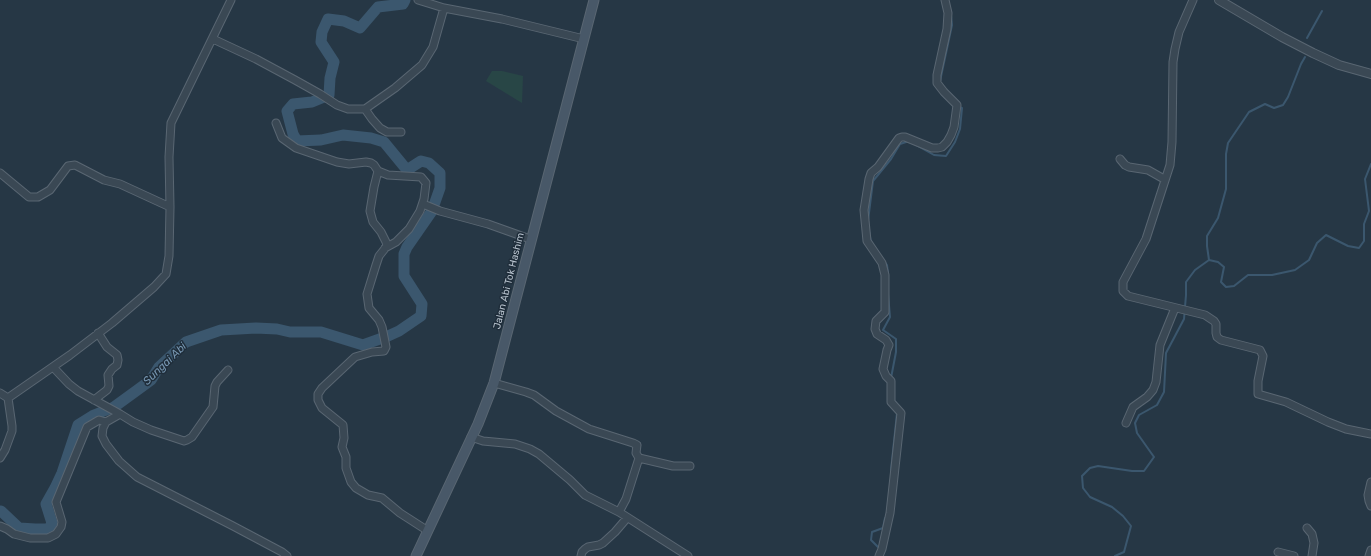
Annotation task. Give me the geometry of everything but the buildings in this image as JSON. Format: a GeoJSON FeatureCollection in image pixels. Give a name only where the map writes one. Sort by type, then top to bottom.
{"type":"FeatureCollection","features":[{"type":"Feature","properties":{"kind":"main road","name":"Jalan Abi Tok Hashim"},"geometry":{"type":"LineString","coordinates":[[416,556],[471,437],[494,383],[530,239],[594,0]]}},
{"type":"Feature","properties":{"kind":"street"},"geometry":{"type":"LineString","coordinates":[[8,398],[70,355],[133,305],[166,274],[169,256],[169,157],[171,123],[231,0]]}},
{"type":"Feature","properties":{"kind":"street"},"geometry":{"type":"LineString","coordinates":[[418,0],[444,8],[502,19],[584,39]]}},
{"type":"Feature","properties":{"kind":"street"},"geometry":{"type":"LineString","coordinates":[[879,556],[890,513],[901,413],[892,402],[889,380],[883,368],[889,345],[886,340],[877,334],[875,324],[885,312],[884,268],[868,241],[864,221],[865,202],[869,179],[872,173],[899,138],[905,137],[932,148],[938,148],[942,147],[951,135],[954,127],[957,104],[937,83],[937,75],[947,29],[948,13],[945,0]]}},
{"type":"Feature","properties":{"kind":"street"},"geometry":{"type":"LineString","coordinates":[[1193,0],[1179,32],[1173,62],[1170,164],[1146,239],[1130,266],[1122,288],[1128,296],[1206,315],[1216,324],[1216,333],[1220,340],[1260,350],[1264,356],[1258,381],[1258,394],[1286,402],[1340,426],[1358,432],[1371,434]]}},
{"type":"Feature","properties":{"kind":"street"},"geometry":{"type":"LineString","coordinates":[[1219,0],[1282,37],[1313,53],[1339,65],[1371,74]]}},
{"type":"Feature","properties":{"kind":"street"},"geometry":{"type":"LineString","coordinates":[[213,39],[256,59],[337,105],[348,109],[366,109],[395,88],[422,64],[433,47],[444,8]]}},
{"type":"Feature","properties":{"kind":"street"},"geometry":{"type":"LineString","coordinates":[[366,109],[380,128],[387,132],[401,132]]}},
{"type":"Feature","properties":{"kind":"street"},"geometry":{"type":"LineString","coordinates":[[276,123],[282,138],[296,148],[337,162],[349,164],[366,162],[371,163],[374,164],[378,170],[388,175],[422,177],[426,183],[422,204],[409,229],[396,242],[385,248],[379,256],[367,294],[370,308],[379,320],[384,331],[386,347],[384,351],[372,352],[355,357],[322,388],[318,394],[318,400],[322,408],[343,425],[344,438],[342,447],[346,457],[346,468],[351,482],[368,495],[382,498],[400,513],[428,531]]}},
{"type":"Feature","properties":{"kind":"street"},"geometry":{"type":"LineString","coordinates":[[1120,159],[1129,167],[1148,170],[1164,179]]}},
{"type":"Feature","properties":{"kind":"street"},"geometry":{"type":"LineString","coordinates":[[0,173],[29,197],[38,197],[50,190],[68,166],[75,165],[104,180],[120,184],[170,207]]}},
{"type":"Feature","properties":{"kind":"street"},"geometry":{"type":"LineString","coordinates":[[378,170],[370,210],[373,222],[381,232],[386,242],[385,248]]}},
{"type":"Feature","properties":{"kind":"street"},"geometry":{"type":"LineString","coordinates":[[422,204],[440,211],[488,224],[530,239]]}},
{"type":"Feature","properties":{"kind":"street"},"geometry":{"type":"LineString","coordinates":[[1126,423],[1133,407],[1147,397],[1153,390],[1156,382],[1160,344],[1178,308]]}},
{"type":"Feature","properties":{"kind":"street"},"geometry":{"type":"LineString","coordinates":[[98,333],[107,347],[117,355],[118,360],[117,364],[112,368],[108,375],[109,386],[98,402]]}},
{"type":"Feature","properties":{"kind":"street"},"geometry":{"type":"LineString","coordinates":[[53,367],[69,384],[98,402],[151,430],[184,441],[192,437],[213,407],[216,382],[228,370]]}},
{"type":"Feature","properties":{"kind":"street"},"geometry":{"type":"LineString","coordinates":[[494,383],[534,395],[556,411],[589,429],[633,443],[637,446],[636,453],[639,458],[673,466],[690,466]]}},
{"type":"Feature","properties":{"kind":"street"},"geometry":{"type":"LineString","coordinates":[[0,393],[8,398]]}},
{"type":"Feature","properties":{"kind":"street"},"geometry":{"type":"LineString","coordinates":[[0,458],[12,432],[8,398]]}},
{"type":"Feature","properties":{"kind":"street"},"geometry":{"type":"LineString","coordinates":[[120,414],[106,422],[103,428],[102,436],[103,440],[130,473],[146,483],[233,526],[287,556]]}},
{"type":"Feature","properties":{"kind":"street"},"geometry":{"type":"LineString","coordinates":[[0,526],[14,534],[30,538],[48,538],[56,534],[61,527],[62,522],[56,502],[87,427],[99,420],[106,422]]}},
{"type":"Feature","properties":{"kind":"street"},"geometry":{"type":"LineString","coordinates":[[471,437],[483,441],[516,444],[530,449],[555,466],[584,495],[619,512],[688,556]]}},
{"type":"Feature","properties":{"kind":"street"},"geometry":{"type":"LineString","coordinates":[[619,512],[626,499],[639,458]]}},
{"type":"Feature","properties":{"kind":"street"},"geometry":{"type":"LineString","coordinates":[[1371,482],[1368,495],[1371,506]]}},
{"type":"Feature","properties":{"kind":"street"},"geometry":{"type":"LineString","coordinates":[[581,556],[582,552],[588,547],[603,543],[627,518]]}},
{"type":"Feature","properties":{"kind":"street"},"geometry":{"type":"LineString","coordinates":[[1307,528],[1312,534],[1314,543],[1312,556]]}},
{"type":"Feature","properties":{"kind":"street"},"geometry":{"type":"LineString","coordinates":[[1369,556],[1371,550]]}},
{"type":"Feature","properties":{"kind":"street"},"geometry":{"type":"LineString","coordinates":[[1278,552],[1294,556]]}},
{"type":"Feature","properties":{"kind":"green space"},"geometry":{"type":"Polygon","coordinates":[[[492,71],[502,71],[523,76],[522,103],[486,81],[492,71]]]}},
{"type":"Feature","properties":{"kind":"waterway","name":"Sungai Abi"},"geometry":{"type":"LineString","coordinates":[[405,0],[403,4],[378,7],[360,28],[344,21],[328,19],[322,32],[321,42],[334,62],[330,78],[329,95],[312,102],[293,104],[287,111],[293,134],[297,141],[321,140],[343,135],[371,138],[384,142],[407,170],[421,161],[429,163],[440,173],[440,188],[434,205]]}},
{"type":"Feature","properties":{"kind":"waterway"},"geometry":{"type":"LineString","coordinates":[[1307,38],[1322,11]]}},
{"type":"Feature","properties":{"kind":"waterway"},"geometry":{"type":"LineString","coordinates":[[940,81],[952,25],[951,15]]}},
{"type":"Feature","properties":{"kind":"waterway"},"geometry":{"type":"LineString","coordinates":[[1209,260],[1207,236],[1218,218],[1226,189],[1226,154],[1228,143],[1249,112],[1265,104],[1274,108],[1283,105],[1288,97],[1305,57]]}},
{"type":"Feature","properties":{"kind":"waterway"},"geometry":{"type":"LineString","coordinates":[[916,145],[934,155],[946,156],[955,142],[960,129],[962,108],[959,106]]}},
{"type":"Feature","properties":{"kind":"waterway"},"geometry":{"type":"LineString","coordinates":[[868,221],[873,181],[891,159],[900,144],[909,141]]}},
{"type":"Feature","properties":{"kind":"waterway"},"geometry":{"type":"LineString","coordinates":[[1115,556],[1124,552],[1131,526],[1123,516],[1112,507],[1090,497],[1083,488],[1082,476],[1090,468],[1098,466],[1132,471],[1144,471],[1154,457],[1137,433],[1135,423],[1139,415],[1157,405],[1164,392],[1166,353],[1184,319],[1186,282],[1195,270],[1209,260],[1218,262],[1224,267],[1221,282],[1226,287],[1234,286],[1248,275],[1272,275],[1295,270],[1309,260],[1317,243],[1326,235],[1348,246],[1359,248],[1364,241],[1364,224],[1369,211],[1365,179],[1371,164]]}},
{"type":"Feature","properties":{"kind":"waterway","name":"Sungai Abi"},"geometry":{"type":"LineString","coordinates":[[0,512],[1,511],[19,528],[49,529],[52,523],[46,504],[62,473],[78,425],[94,415],[114,407],[151,380],[159,367],[186,342],[221,330],[256,328],[277,329],[290,332],[321,332],[363,345],[399,331],[421,316],[422,304],[404,276],[404,254],[407,247],[432,211]]}},
{"type":"Feature","properties":{"kind":"waterway"},"geometry":{"type":"LineString","coordinates":[[869,231],[871,242]]}},
{"type":"Feature","properties":{"kind":"waterway"},"geometry":{"type":"LineString","coordinates":[[884,261],[887,265],[888,273]]}},
{"type":"Feature","properties":{"kind":"waterway"},"geometry":{"type":"LineString","coordinates":[[888,294],[890,317],[883,330],[896,339],[896,352],[891,378]]}},
{"type":"Feature","properties":{"kind":"waterway"},"geometry":{"type":"LineString","coordinates":[[891,470],[897,413]]}},
{"type":"Feature","properties":{"kind":"waterway"},"geometry":{"type":"LineString","coordinates":[[879,548],[871,540],[872,532],[883,528],[885,518]]}}]}
